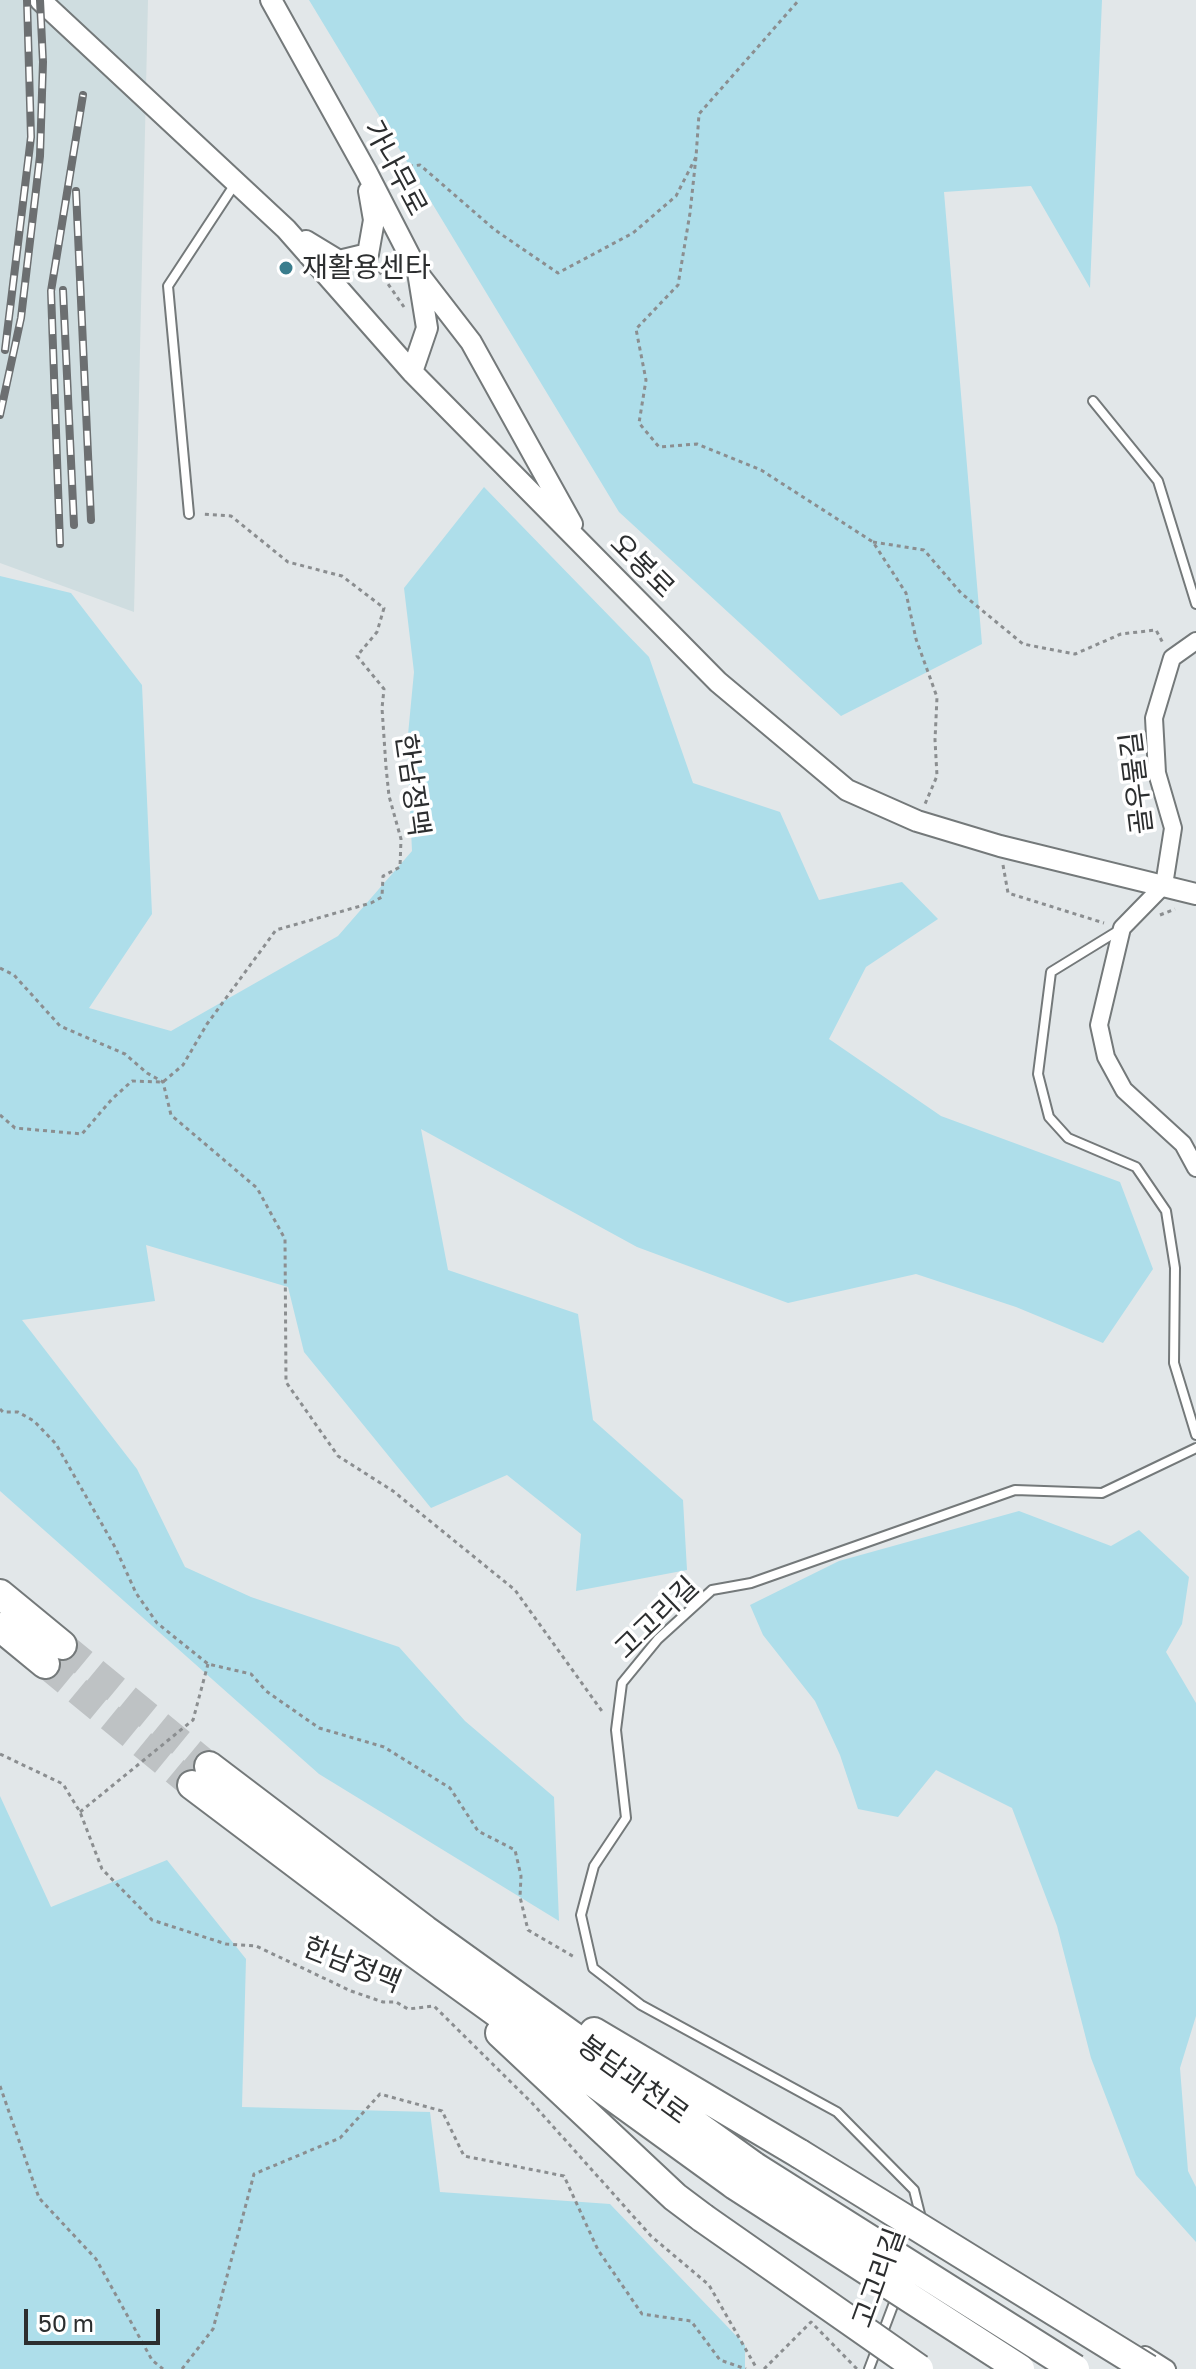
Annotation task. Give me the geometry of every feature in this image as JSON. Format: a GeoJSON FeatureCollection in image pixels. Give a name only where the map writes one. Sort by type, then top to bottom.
{"type":"FeatureCollection","features":[{"type":"Feature","properties":{"kind":"highway"},"geometry":{"type":"LineString","coordinates":[[0,1594],[53,1654],[0,1627]]}},
{"type":"Feature","properties":{"kind":"highway","name":"봉담과천로"},"geometry":{"type":"LineString","coordinates":[[200,1776],[418,1940],[745,2176],[1020,2369]]}},
{"type":"Feature","properties":{"kind":"highway"},"geometry":{"type":"LineString","coordinates":[[418,1940],[800,2154],[1148,2369]]}},
{"type":"Feature","properties":{"kind":"highway"},"geometry":{"type":"LineString","coordinates":[[418,1940],[675,2197],[919,2369]]}},
{"type":"Feature","properties":{"kind":"highway","name":"봉담과천로"},"geometry":{"type":"LineString","coordinates":[[745,2176],[1075,2369]]}},
{"type":"Feature","properties":{"kind":"street","name":"오봉로"},"geometry":{"type":"LineString","coordinates":[[40,0],[286,229],[412,372],[718,682],[847,790],[917,821],[1000,846],[1164,885],[1188,901]]}},
{"type":"Feature","properties":{"kind":"street","name":"가나무로"},"geometry":{"type":"LineString","coordinates":[[271,0],[418,272],[427,328],[412,372]]}},
{"type":"Feature","properties":{"kind":"street"},"geometry":{"type":"LineString","coordinates":[[286,229],[339,261],[368,254],[374,220],[366,171]]}},
{"type":"Feature","properties":{"kind":"street"},"geometry":{"type":"LineString","coordinates":[[418,272],[471,342],[586,549]]}},
{"type":"Feature","properties":{"kind":"street"},"geometry":{"type":"LineString","coordinates":[[1172,658],[1196,641]]}},
{"type":"Feature","properties":{"kind":"street","name":"골우물길"},"geometry":{"type":"LineString","coordinates":[[1164,885],[1173,828],[1157,773],[1154,718],[1172,658]]}},
{"type":"Feature","properties":{"kind":"street"},"geometry":{"type":"LineString","coordinates":[[1164,885],[1122,928],[1099,1025],[1106,1057],[1124,1090],[1183,1144],[1196,1168]]}},
{"type":"Feature","properties":{"kind":"street"},"geometry":{"type":"LineString","coordinates":[[920,2232],[1001,2266],[1167,2369]]}},
{"type":"Feature","properties":{"kind":"lane"},"geometry":{"type":"LineString","coordinates":[[189,514],[168,286],[236,183]]}},
{"type":"Feature","properties":{"kind":"lane"},"geometry":{"type":"LineString","coordinates":[[1093,401],[1158,481],[1196,604]]}},
{"type":"Feature","properties":{"kind":"lane"},"geometry":{"type":"LineString","coordinates":[[1122,928],[1051,972],[1038,1074],[1049,1117],[1068,1138],[1136,1167],[1166,1211],[1175,1268],[1174,1363],[1196,1435]]}},
{"type":"Feature","properties":{"kind":"lane","name":"고고리길"},"geometry":{"type":"LineString","coordinates":[[920,2232],[914,2190],[837,2112],[641,2005],[593,1968],[581,1915],[594,1866],[626,1818],[616,1730],[622,1683],[658,1639],[712,1590],[751,1583],[1015,1490],[1102,1493],[1196,1448]]}},
{"type":"Feature","properties":{"kind":"lane","name":"고고리길"},"geometry":{"type":"LineString","coordinates":[[907,2268],[912,2253]]}},
{"type":"Feature","properties":{"kind":"lane","name":"고고리길"},"geometry":{"type":"LineString","coordinates":[[869,2369],[901,2282]]}},
{"type":"Feature","properties":{"kind":"path"},"geometry":{"type":"LineString","coordinates":[[799,0],[699,114],[690,213],[678,285],[636,329],[646,380],[639,423],[659,447],[697,444],[761,470],[873,542],[924,550],[961,593],[1023,644],[1075,654],[1121,634],[1156,630],[1172,658]]}},
{"type":"Feature","properties":{"kind":"path"},"geometry":{"type":"LineString","coordinates":[[366,171],[420,165],[495,230],[558,273],[633,233],[676,196],[696,157]]}},
{"type":"Feature","properties":{"kind":"path","name":"한남정맥"},"geometry":{"type":"LineString","coordinates":[[163,1082],[183,1065],[207,1024],[276,930],[371,903],[382,897],[383,876],[400,867],[402,853],[386,767],[382,708],[384,689],[357,656],[377,632],[384,608],[342,576],[288,562],[231,516],[189,514]]}},
{"type":"Feature","properties":{"kind":"path"},"geometry":{"type":"LineString","coordinates":[[873,542],[906,593],[916,639],[937,697],[937,776],[917,821]]}},
{"type":"Feature","properties":{"kind":"path"},"geometry":{"type":"LineString","coordinates":[[1000,846],[1008,893],[1122,928],[1188,901]]}},
{"type":"Feature","properties":{"kind":"path"},"geometry":{"type":"LineString","coordinates":[[0,968],[14,975],[60,1026],[125,1054],[163,1082],[171,1115],[257,1188],[285,1239],[286,1382],[338,1456],[393,1491],[515,1590],[616,1730]]}},
{"type":"Feature","properties":{"kind":"path"},"geometry":{"type":"LineString","coordinates":[[0,1115],[15,1128],[82,1134],[132,1081],[163,1082]]}},
{"type":"Feature","properties":{"kind":"path"},"geometry":{"type":"LineString","coordinates":[[0,1409],[3,1412],[18,1412],[34,1421],[56,1444],[115,1547],[136,1593],[157,1623],[208,1664],[251,1674],[266,1691],[319,1728],[384,1747],[450,1788],[478,1831],[515,1850],[521,1876],[520,1897],[528,1930],[593,1968]]}},
{"type":"Feature","properties":{"kind":"path"},"geometry":{"type":"LineString","coordinates":[[80,1812],[193,1720],[208,1664]]}},
{"type":"Feature","properties":{"kind":"path","name":"한남정맥"},"geometry":{"type":"LineString","coordinates":[[0,1754],[63,1784],[80,1812],[102,1869],[152,1920],[226,1944],[256,1946],[351,1991],[383,2002],[396,2002],[408,2009],[434,2006],[533,2104],[651,2236],[709,2285],[757,2369]]}},
{"type":"Feature","properties":{"kind":"path"},"geometry":{"type":"LineString","coordinates":[[0,2086],[39,2198],[96,2259],[152,2360],[163,2369]]}},
{"type":"Feature","properties":{"kind":"path"},"geometry":{"type":"LineString","coordinates":[[182,2369],[213,2329],[254,2174],[340,2138],[380,2094],[442,2111],[464,2156],[564,2176],[598,2250],[642,2314],[691,2321],[720,2360],[746,2369]]}},
{"type":"Feature","properties":{"kind":"path"},"geometry":{"type":"LineString","coordinates":[[764,2369],[811,2322],[858,2369]]}},
{"type":"Feature","properties":{"kind":"shaded area"},"geometry":{"type":"Polygon","coordinates":[[[0,0],[148,0],[134,612],[0,563],[0,0]]]}},
{"type":"Feature","properties":{"kind":"shaded area"},"geometry":{"type":"Polygon","coordinates":[[[309,0],[1102,0],[1090,288],[1031,186],[944,192],[982,644],[841,716],[619,512],[309,0]]]}},
{"type":"Feature","properties":{"kind":"shaded area"},"geometry":{"type":"Polygon","coordinates":[[[484,487],[649,657],[693,783],[780,812],[819,900],[902,882],[938,919],[866,967],[829,1039],[941,1116],[1120,1182],[1153,1269],[1103,1343],[1016,1307],[916,1274],[788,1303],[637,1247],[421,1129],[448,1270],[578,1314],[593,1420],[683,1500],[687,1570],[576,1591],[581,1534],[507,1475],[431,1508],[304,1352],[288,1287],[146,1245],[155,1301],[22,1320],[137,1469],[185,1567],[251,1597],[399,1647],[465,1721],[554,1797],[559,1921],[319,1774],[0,1491],[0,576],[71,593],[142,685],[152,914],[89,1008],[171,1031],[338,936],[412,851],[407,745],[414,672],[404,588],[484,487]]]}},
{"type":"Feature","properties":{"kind":"shaded area"},"geometry":{"type":"Polygon","coordinates":[[[1019,1511],[1111,1546],[1139,1530],[1189,1577],[1182,1624],[1166,1652],[1196,1703],[1196,2016],[1180,2068],[1188,2171],[1196,2187],[1196,2242],[1136,2175],[1091,2058],[1057,1926],[1012,1808],[936,1770],[898,1817],[858,1809],[840,1755],[815,1701],[763,1635],[750,1605],[839,1561],[1019,1511]]]}},
{"type":"Feature","properties":{"kind":"shaded area"},"geometry":{"type":"Polygon","coordinates":[[[0,1796],[51,1907],[167,1860],[246,1959],[242,2107],[430,2112],[440,2192],[610,2204],[745,2345],[745,2369],[0,2369],[0,1796]]]}},
{"type":"Feature","properties":{"kind":"tunnel"},"geometry":{"type":"LineString","coordinates":[[62,1645],[209,1766]]}},
{"type":"Feature","properties":{"kind":"tunnel"},"geometry":{"type":"LineString","coordinates":[[45,1664],[192,1785]]}},
{"type":"Feature","properties":{"kind":"railway"},"geometry":{"type":"LineString","coordinates":[[5,350],[31,137],[27,0]]}},
{"type":"Feature","properties":{"kind":"railway"},"geometry":{"type":"LineString","coordinates":[[0,415],[21,318],[40,156],[43,62],[40,0]]}},
{"type":"Feature","properties":{"kind":"railway"},"geometry":{"type":"LineString","coordinates":[[60,544],[51,291],[83,95]]}},
{"type":"Feature","properties":{"kind":"railway"},"geometry":{"type":"LineString","coordinates":[[76,191],[91,520]]}},
{"type":"Feature","properties":{"kind":"railway"},"geometry":{"type":"LineString","coordinates":[[63,290],[74,525]]}},
{"type":"Feature","properties":{"kind":"place","name":"재활용센타"},"geometry":{"type":"Point","coordinates":[286,268]}}]}
